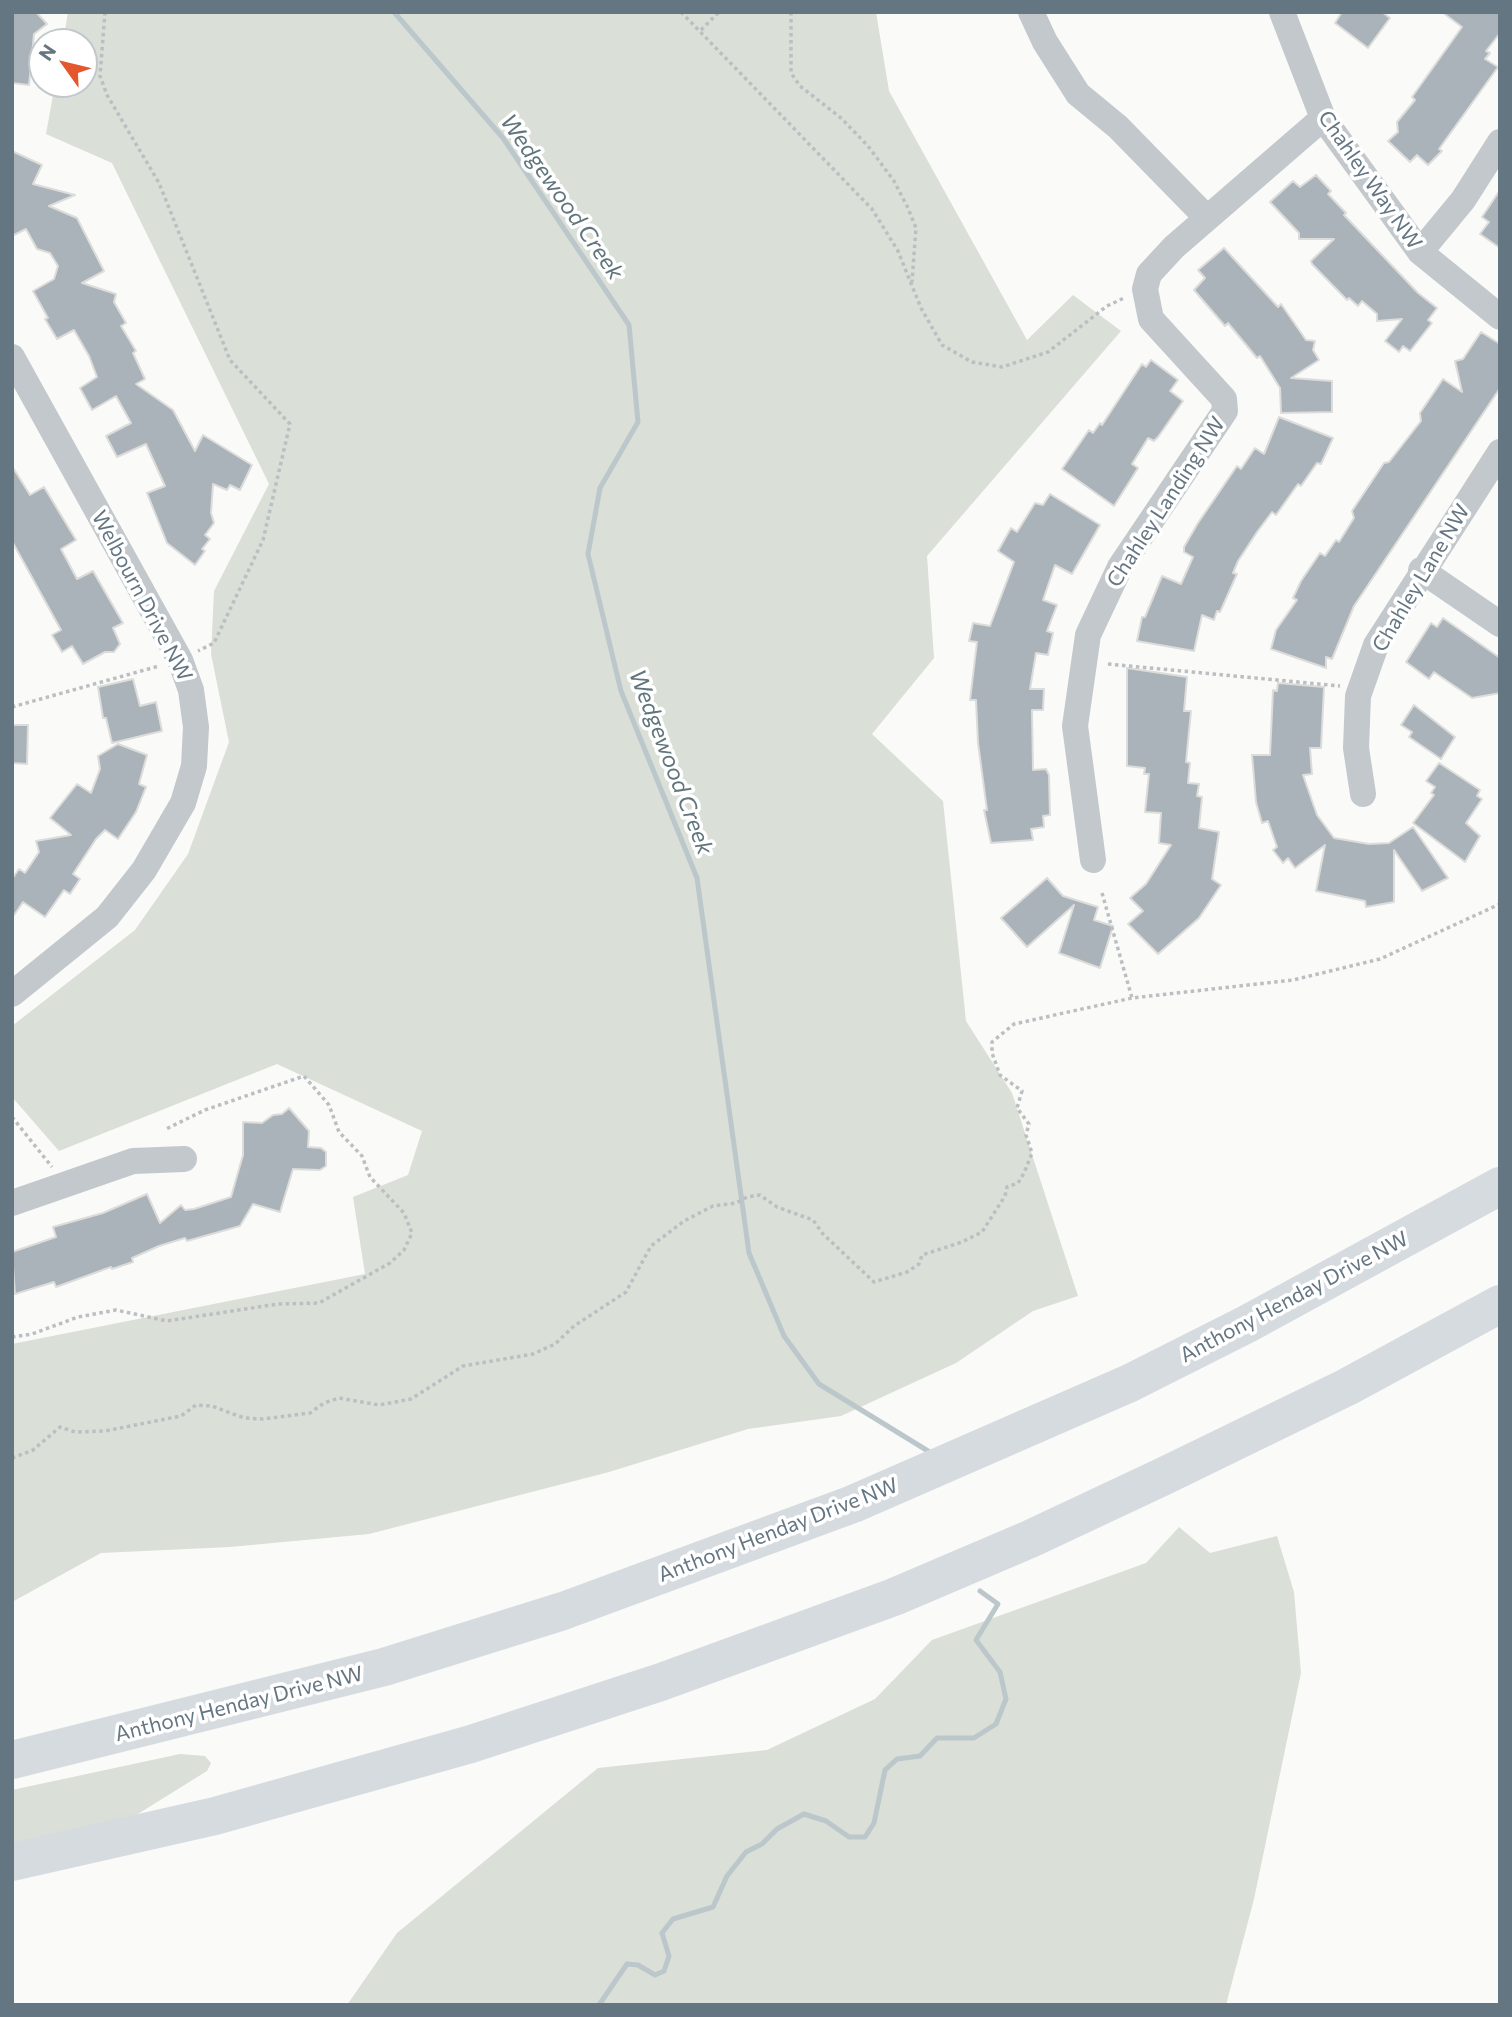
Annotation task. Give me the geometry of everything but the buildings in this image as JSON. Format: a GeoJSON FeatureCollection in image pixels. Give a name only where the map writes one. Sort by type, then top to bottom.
{"type":"FeatureCollection","features":[{"type":"Feature","properties":{"kind":"highway","name":"Anthony Henday Drive NW"},"geometry":{"type":"LineString","coordinates":[[12,1760],[384,1667],[563,1611],[892,1488],[1130,1383],[1247,1324],[1500,1186]]}},
{"type":"Feature","properties":{"kind":"highway"},"geometry":{"type":"LineString","coordinates":[[12,1862],[215,1816],[471,1744],[755,1648],[894,1597],[1030,1539],[1162,1477],[1347,1387],[1500,1304]]}},
{"type":"Feature","properties":{"kind":"street"},"geometry":{"type":"LineString","coordinates":[[1031,12],[1078,94],[1118,127],[1207,218]]}},
{"type":"Feature","properties":{"kind":"street","name":"Chahley Way NW"},"geometry":{"type":"LineString","coordinates":[[1282,12],[1323,118],[1420,252],[1500,317]]}},
{"type":"Feature","properties":{"kind":"street"},"geometry":{"type":"LineString","coordinates":[[1145,289],[1149,274],[1166,256],[1323,118]]}},
{"type":"Feature","properties":{"kind":"street"},"geometry":{"type":"LineString","coordinates":[[1420,252],[1463,200],[1500,142]]}},
{"type":"Feature","properties":{"kind":"street","name":"Chahley Landing NW"},"geometry":{"type":"LineString","coordinates":[[1093,860],[1075,726],[1088,635],[1120,567],[1225,411],[1224,399],[1152,319],[1145,289]]}},
{"type":"Feature","properties":{"kind":"street","name":"Welbourn Drive NW"},"geometry":{"type":"LineString","coordinates":[[12,357],[180,660],[191,690],[197,727],[194,766],[183,803],[124,898],[92,932],[12,995]]}},
{"type":"Feature","properties":{"kind":"street","name":"Chahley Lane NW"},"geometry":{"type":"LineString","coordinates":[[1363,794],[1356,748],[1358,696],[1376,645],[1421,570],[1500,452]]}},
{"type":"Feature","properties":{"kind":"street"},"geometry":{"type":"LineString","coordinates":[[1421,570],[1500,624]]}},
{"type":"Feature","properties":{"kind":"street"},"geometry":{"type":"LineString","coordinates":[[12,1203],[133,1161],[184,1159]]}},
{"type":"Feature","properties":{"kind":"path"},"geometry":{"type":"LineString","coordinates":[[12,707],[180,660],[214,643],[263,540],[290,424],[230,360],[159,183],[107,95],[100,76],[106,12]]}},
{"type":"Feature","properties":{"kind":"path"},"geometry":{"type":"LineString","coordinates":[[681,12],[872,209],[898,251],[911,284],[942,345],[972,362],[1002,367],[1048,352],[1107,306],[1145,289]]}},
{"type":"Feature","properties":{"kind":"path"},"geometry":{"type":"LineString","coordinates":[[701,31],[719,12]]}},
{"type":"Feature","properties":{"kind":"path"},"geometry":{"type":"LineString","coordinates":[[791,12],[791,73],[800,86],[842,118],[868,146],[894,181],[908,208],[916,228],[911,284]]}},
{"type":"Feature","properties":{"kind":"path"},"geometry":{"type":"LineString","coordinates":[[1108,664],[1340,686]]}},
{"type":"Feature","properties":{"kind":"path"},"geometry":{"type":"LineString","coordinates":[[1102,893],[1132,998]]}},
{"type":"Feature","properties":{"kind":"path"},"geometry":{"type":"LineString","coordinates":[[12,1458],[33,1450],[60,1427],[75,1432],[105,1432],[181,1416],[196,1405],[212,1406],[244,1418],[263,1419],[310,1413],[324,1403],[339,1398],[379,1405],[411,1399],[463,1366],[533,1354],[555,1344],[574,1326],[626,1292],[651,1246],[684,1221],[713,1206],[736,1203],[747,1197],[760,1195],[777,1207],[813,1220],[833,1244],[874,1282],[907,1272],[919,1264],[922,1255],[933,1249],[962,1242],[982,1232],[1005,1196],[1007,1187],[1018,1183],[1032,1153],[1026,1135],[1029,1124],[1017,1108],[1022,1091],[1000,1075],[992,1053],[992,1042],[1014,1024],[1132,998],[1293,980],[1380,958],[1500,904]]}},
{"type":"Feature","properties":{"kind":"path"},"geometry":{"type":"LineString","coordinates":[[12,1337],[32,1334],[78,1317],[116,1310],[167,1321],[278,1304],[319,1303],[390,1263],[404,1250],[412,1233],[404,1213],[370,1177],[362,1156],[339,1132],[329,1105],[304,1076],[205,1110],[164,1130]]}},
{"type":"Feature","properties":{"kind":"path"},"geometry":{"type":"LineString","coordinates":[[12,1117],[66,1184]]}},
{"type":"Feature","properties":{"kind":"shaded area"},"geometry":{"type":"Polygon","coordinates":[[[68,12],[876,12],[889,91],[1027,340],[1073,295],[1121,331],[927,556],[934,658],[872,734],[943,801],[966,1021],[1012,1093],[1078,1296],[1033,1311],[956,1363],[841,1416],[748,1429],[609,1472],[369,1534],[230,1547],[101,1553],[12,1602],[12,1344],[365,1274],[353,1197],[408,1175],[422,1131],[277,1064],[59,1151],[12,1097],[12,1026],[135,930],[188,854],[229,742],[211,654],[214,591],[269,484],[112,163],[46,134],[52,98],[98,98],[98,28],[65,28],[68,12]]]}},
{"type":"Feature","properties":{"kind":"shaded area"},"geometry":{"type":"Polygon","coordinates":[[[1179,1527],[1210,1553],[1277,1536],[1294,1592],[1301,1673],[1254,1899],[1226,2005],[347,2005],[397,1933],[598,1768],[767,1750],[875,1699],[932,1640],[1146,1563],[1179,1527]]]}},
{"type":"Feature","properties":{"kind":"shaded area"},"geometry":{"type":"Polygon","coordinates":[[[180,1754],[205,1756],[211,1763],[207,1771],[125,1822],[12,1843],[12,1790],[180,1754]]]}},
{"type":"Feature","properties":{"kind":"waterway","name":"Wedgewood Creek"},"geometry":{"type":"LineString","coordinates":[[394,12],[503,138],[629,325],[638,422],[600,488],[588,554],[621,691],[697,878],[749,1253],[784,1336],[819,1384],[928,1451]]}},
{"type":"Feature","properties":{"kind":"waterway","name":"Wedgewood Creek"},"geometry":{"type":"LineString","coordinates":[[599,2005],[627,1964],[638,1965],[655,1975],[664,1971],[669,1956],[662,1933],[673,1919],[713,1907],[727,1876],[746,1852],[762,1844],[777,1829],[804,1814],[826,1821],[849,1837],[865,1837],[874,1823],[885,1770],[897,1759],[920,1756],[937,1738],[974,1738],[996,1724],[1006,1699],[1000,1672],[976,1640],[998,1604],[980,1591]]}}]}
